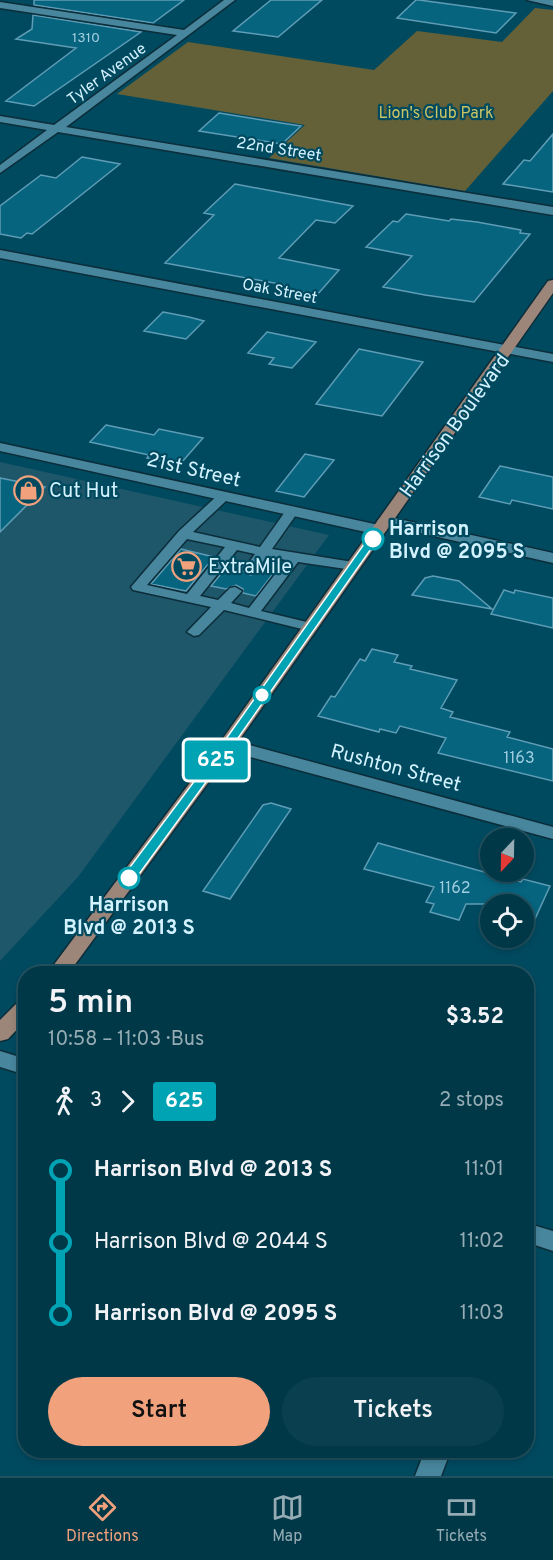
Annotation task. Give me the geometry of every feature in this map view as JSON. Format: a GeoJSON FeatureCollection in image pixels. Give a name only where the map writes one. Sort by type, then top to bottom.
{"type":"FeatureCollection","features":[{"type":"Feature","properties":{"kind":"main road","name":"Harrison Boulevard"},"geometry":{"type":"LineString","coordinates":[[63,966],[227,745],[553,284]]}},
{"type":"Feature","properties":{"kind":"main road"},"geometry":{"type":"LineString","coordinates":[[0,1033],[18,1014]]}},
{"type":"Feature","properties":{"kind":"street","name":"Tyler Avenue"},"geometry":{"type":"LineString","coordinates":[[0,170],[231,0]]}},
{"type":"Feature","properties":{"kind":"street"},"geometry":{"type":"LineString","coordinates":[[532,0],[553,3]]}},
{"type":"Feature","properties":{"kind":"street"},"geometry":{"type":"LineString","coordinates":[[0,5],[186,33]]}},
{"type":"Feature","properties":{"kind":"street","name":"22nd Street"},"geometry":{"type":"LineString","coordinates":[[0,119],[553,211]]}},
{"type":"Feature","properties":{"kind":"street","name":"Oak Street"},"geometry":{"type":"LineString","coordinates":[[0,254],[553,358]]}},
{"type":"Feature","properties":{"kind":"street","name":"21st Street"},"geometry":{"type":"LineString","coordinates":[[0,447],[292,512],[382,526],[553,558]]}},
{"type":"Feature","properties":{"kind":"street","name":"Rushton Street"},"geometry":{"type":"LineString","coordinates":[[227,745],[553,833]]}},
{"type":"Feature","properties":{"kind":"street"},"geometry":{"type":"LineString","coordinates":[[0,1059],[18,1065]]}},
{"type":"Feature","properties":{"kind":"street"},"geometry":{"type":"LineString","coordinates":[[534,1235],[553,1241]]}},
{"type":"Feature","properties":{"kind":"street"},"geometry":{"type":"LineString","coordinates":[[428,1476],[435,1458]]}},
{"type":"Feature","properties":{"kind":"lane"},"geometry":{"type":"LineString","coordinates":[[223,497],[184,534],[138,587],[310,627]]}},
{"type":"Feature","properties":{"kind":"lane"},"geometry":{"type":"LineString","coordinates":[[251,568],[292,512]]}},
{"type":"Feature","properties":{"kind":"lane"},"geometry":{"type":"LineString","coordinates":[[184,534],[294,558],[309,558],[353,566]]}},
{"type":"Feature","properties":{"kind":"lane"},"geometry":{"type":"LineString","coordinates":[[191,598],[234,545]]}},
{"type":"Feature","properties":{"kind":"lane"},"geometry":{"type":"LineString","coordinates":[[252,613],[294,558]]}},
{"type":"Feature","properties":{"kind":"lane"},"geometry":{"type":"LineString","coordinates":[[194,632],[235,591]]}},
{"type":"Feature","properties":{"kind":"shaded area"},"geometry":{"type":"Polygon","coordinates":[[[0,462],[329,535],[78,877],[0,961],[0,462]]]}},
{"type":"Feature","properties":{"kind":"green space","name":"Lion's Club Park"},"geometry":{"type":"Polygon","coordinates":[[[535,8],[553,10],[553,91],[465,191],[269,158],[305,125],[117,94],[188,42],[374,70],[417,31],[502,42],[535,8]]]}},
{"type":"Feature","properties":{"kind":"building"},"geometry":{"type":"Polygon","coordinates":[[[34,0],[184,0],[153,23],[34,5],[34,0]]]}},
{"type":"Feature","properties":{"kind":"building"},"geometry":{"type":"Polygon","coordinates":[[[271,0],[322,0],[278,37],[233,31],[271,0]]]}},
{"type":"Feature","properties":{"kind":"building"},"geometry":{"type":"Polygon","coordinates":[[[416,0],[516,13],[496,33],[397,18],[416,0]]]}},
{"type":"Feature","properties":{"kind":"building"},"geometry":{"type":"Polygon","coordinates":[[[33,15],[141,32],[34,106],[6,101],[76,48],[16,39],[32,29],[33,15]]]}},
{"type":"Feature","properties":{"kind":"building"},"geometry":{"type":"Polygon","coordinates":[[[219,113],[301,126],[282,144],[199,131],[219,113]]]}},
{"type":"Feature","properties":{"kind":"building"},"geometry":{"type":"Polygon","coordinates":[[[553,134],[553,192],[503,184],[524,160],[530,161],[553,134]]]}},
{"type":"Feature","properties":{"kind":"building"},"geometry":{"type":"Polygon","coordinates":[[[82,157],[120,164],[32,234],[27,233],[21,238],[0,234],[0,206],[41,175],[56,178],[82,157]]]}},
{"type":"Feature","properties":{"kind":"building"},"geometry":{"type":"Polygon","coordinates":[[[235,184],[353,206],[335,223],[316,220],[279,258],[339,270],[317,295],[283,287],[285,285],[165,263],[214,215],[204,213],[235,184]]]}},
{"type":"Feature","properties":{"kind":"building"},"geometry":{"type":"Polygon","coordinates":[[[406,214],[449,221],[451,219],[477,222],[521,230],[520,233],[530,234],[474,302],[425,295],[383,287],[412,256],[366,247],[393,221],[398,222],[406,214]]]}},
{"type":"Feature","properties":{"kind":"building"},"geometry":{"type":"Polygon","coordinates":[[[163,312],[204,321],[186,339],[144,331],[163,312]]]}},
{"type":"Feature","properties":{"kind":"building"},"geometry":{"type":"Polygon","coordinates":[[[267,332],[316,342],[292,368],[269,364],[274,358],[248,353],[267,332]]]}},
{"type":"Feature","properties":{"kind":"building"},"geometry":{"type":"Polygon","coordinates":[[[359,349],[423,362],[382,416],[316,404],[359,349]]]}},
{"type":"Feature","properties":{"kind":"building"},"geometry":{"type":"Polygon","coordinates":[[[106,425],[154,435],[159,429],[203,438],[182,462],[172,460],[170,463],[147,458],[149,455],[90,442],[106,425]]]}},
{"type":"Feature","properties":{"kind":"building"},"geometry":{"type":"Polygon","coordinates":[[[305,454],[334,460],[304,497],[276,491],[305,454]]]}},
{"type":"Feature","properties":{"kind":"building"},"geometry":{"type":"Polygon","coordinates":[[[500,466],[553,477],[553,509],[512,500],[510,504],[479,497],[500,466]]]}},
{"type":"Feature","properties":{"kind":"building"},"geometry":{"type":"Polygon","coordinates":[[[0,478],[45,487],[0,532],[0,478]]]}},
{"type":"Feature","properties":{"kind":"building","name":"ExtraMile"},"geometry":{"type":"Polygon","coordinates":[[[181,549],[214,557],[186,591],[151,584],[181,549]]]}},
{"type":"Feature","properties":{"kind":"building"},"geometry":{"type":"Polygon","coordinates":[[[229,564],[243,567],[243,571],[250,575],[260,571],[273,574],[256,596],[243,593],[243,589],[236,585],[226,589],[211,586],[229,564]]]}},
{"type":"Feature","properties":{"kind":"building"},"geometry":{"type":"Polygon","coordinates":[[[433,576],[459,581],[492,609],[412,595],[425,578],[433,576]]]}},
{"type":"Feature","properties":{"kind":"building"},"geometry":{"type":"Polygon","coordinates":[[[504,590],[553,598],[553,628],[491,614],[504,590]]]}},
{"type":"Feature","properties":{"kind":"building"},"geometry":{"type":"Polygon","coordinates":[[[372,649],[398,655],[394,662],[412,666],[410,669],[457,680],[441,708],[453,712],[450,717],[510,732],[507,737],[553,749],[553,781],[438,753],[446,738],[400,726],[396,733],[380,729],[379,732],[318,716],[331,696],[335,697],[360,659],[365,661],[372,649]]]}},
{"type":"Feature","properties":{"kind":"building"},"geometry":{"type":"Polygon","coordinates":[[[271,803],[291,809],[230,899],[203,891],[263,805],[271,803]]]}},
{"type":"Feature","properties":{"kind":"building"},"geometry":{"type":"Polygon","coordinates":[[[378,843],[480,871],[480,882],[534,882],[550,886],[534,921],[534,894],[480,894],[480,904],[466,904],[459,920],[430,912],[434,904],[426,902],[434,887],[364,869],[378,843]]]}},
{"type":"Feature","properties":{"kind":"bus line","name":"625"},"geometry":{"type":"LineString","coordinates":[[129,878],[227,745],[373,539]]}},
{"type":"Feature","properties":{"kind":"place","name":"Cut Hut"},"geometry":{"type":"Point","coordinates":[28,490]}},
{"type":"Feature","properties":{"kind":"place","name":"Harrison Blvd @ 2095 S"},"geometry":{"type":"Point","coordinates":[373,539]}},
{"type":"Feature","properties":{"kind":"place","name":"ExtraMile"},"geometry":{"type":"Point","coordinates":[187,566]}},
{"type":"Feature","properties":{"kind":"place","name":"Harrison Blvd @ 2013 S"},"geometry":{"type":"Point","coordinates":[129,878]}}]}
